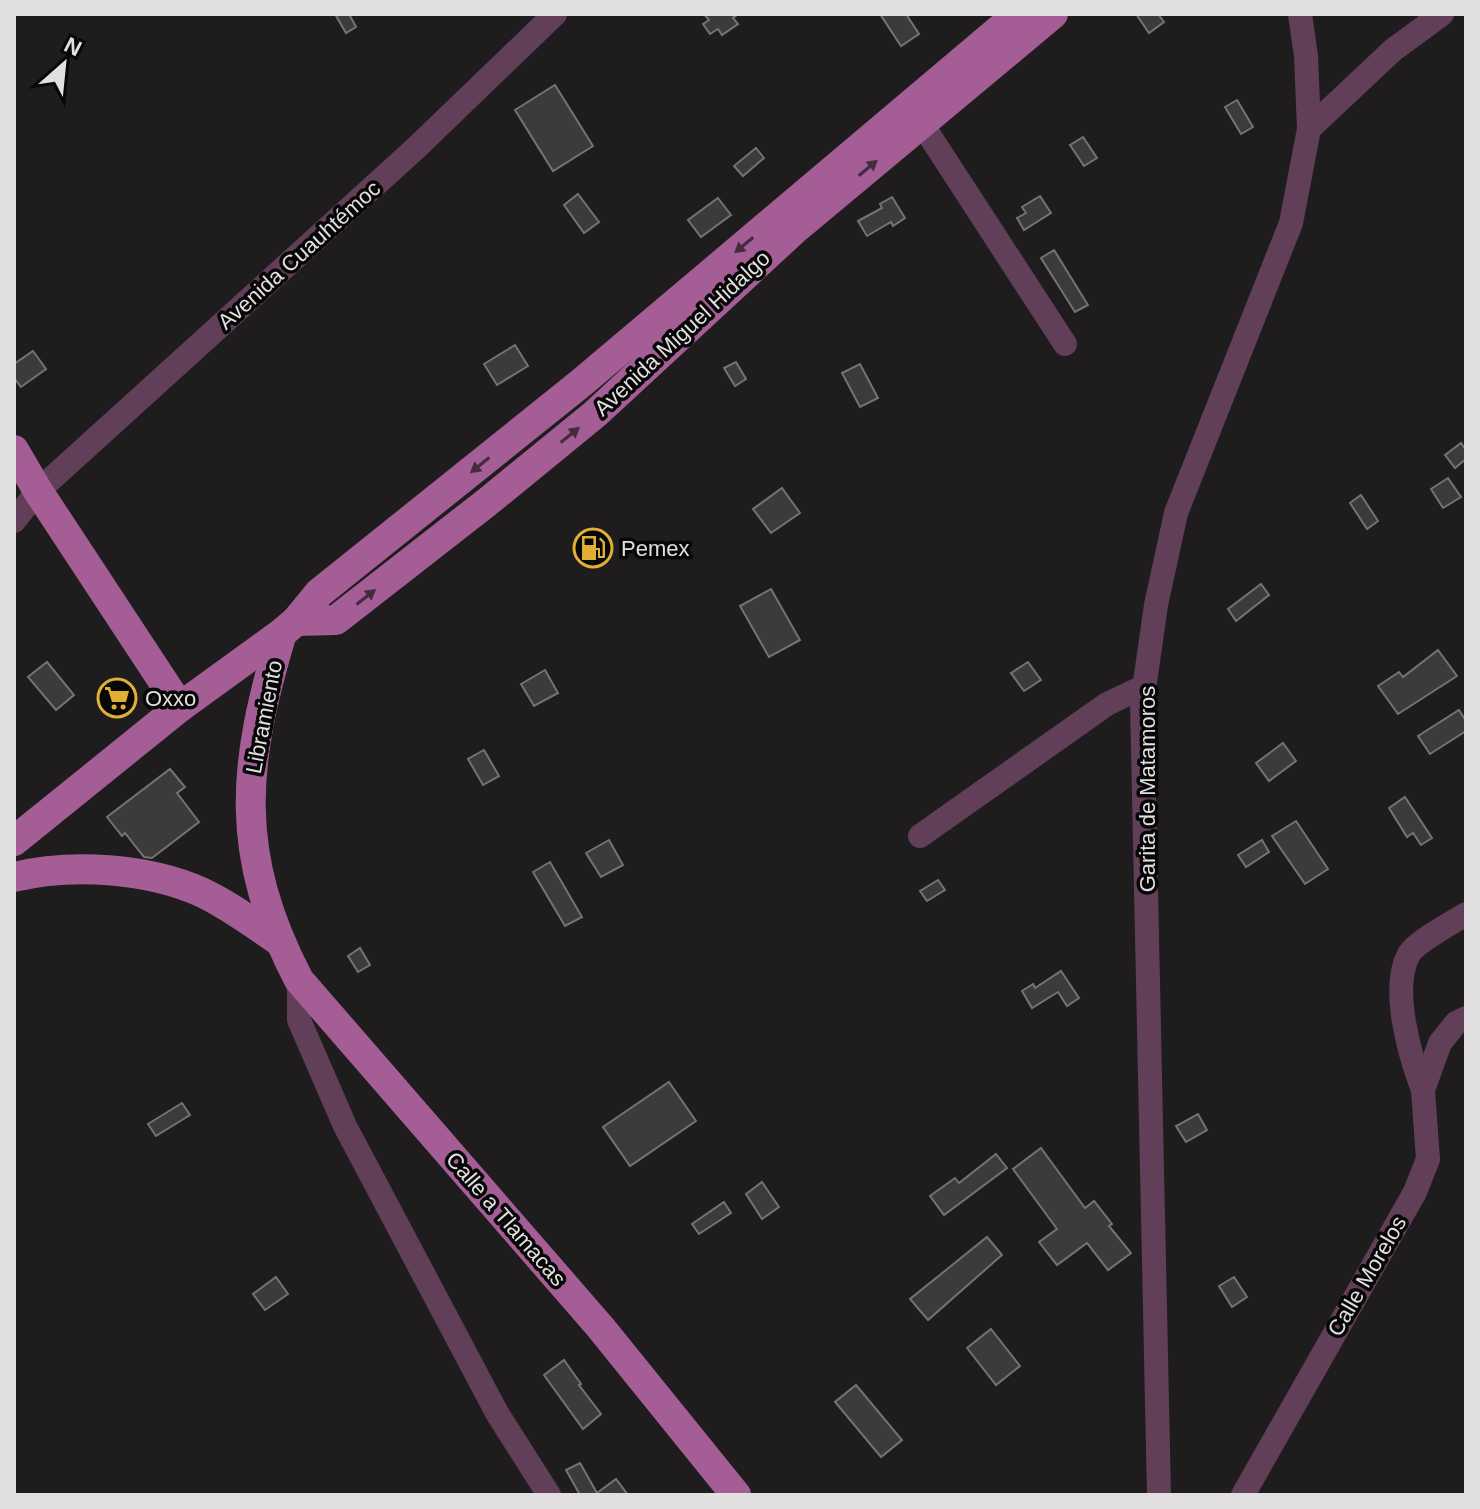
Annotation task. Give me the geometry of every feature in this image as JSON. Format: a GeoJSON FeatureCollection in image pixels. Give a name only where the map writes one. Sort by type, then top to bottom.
{"type":"FeatureCollection","features":[{"type":"Feature","properties":{"kind":"main road","name":"Avenida Miguel Hidalgo"},"geometry":{"type":"LineString","coordinates":[[787,222],[922,124],[951,85],[1018,14]]}},
{"type":"Feature","properties":{"kind":"main road","name":"Avenida Miguel Hidalgo"},"geometry":{"type":"LineString","coordinates":[[289,627],[336,620],[486,503],[595,414],[787,222],[951,85],[1053,14]]}},
{"type":"Feature","properties":{"kind":"main road"},"geometry":{"type":"LineString","coordinates":[[14,450],[180,707]]}},
{"type":"Feature","properties":{"kind":"main road"},"geometry":{"type":"LineString","coordinates":[[14,841],[180,707],[289,627]]}},
{"type":"Feature","properties":{"kind":"main road","name":"Libramiento"},"geometry":{"type":"LineString","coordinates":[[279,941],[255,864],[250,791],[253,751],[261,713],[289,627]]}},
{"type":"Feature","properties":{"kind":"main road"},"geometry":{"type":"LineString","coordinates":[[228,670],[261,713]]}},
{"type":"Feature","properties":{"kind":"main road"},"geometry":{"type":"LineString","coordinates":[[14,877],[92,870],[165,880],[199,891],[229,907],[279,941]]}},
{"type":"Feature","properties":{"kind":"main road","name":"Calle a Tlamacas"},"geometry":{"type":"LineString","coordinates":[[279,941],[299,980],[601,1328],[736,1495]]}},
{"type":"Feature","properties":{"kind":"street","name":"Avenida Cuauhtémoc"},"geometry":{"type":"LineString","coordinates":[[14,521],[38,491],[416,148],[555,14]]}},
{"type":"Feature","properties":{"kind":"street","name":"Garita de Matamoros"},"geometry":{"type":"LineString","coordinates":[[1159,1495],[1142,703],[1156,605],[1176,513],[1291,223],[1309,129],[1306,56],[1300,14]]}},
{"type":"Feature","properties":{"kind":"street"},"geometry":{"type":"LineString","coordinates":[[1309,129],[1393,50],[1442,14]]}},
{"type":"Feature","properties":{"kind":"street"},"geometry":{"type":"LineString","coordinates":[[922,124],[1065,344]]}},
{"type":"Feature","properties":{"kind":"street"},"geometry":{"type":"LineString","coordinates":[[920,836],[1107,704],[1145,686]]}},
{"type":"Feature","properties":{"kind":"street"},"geometry":{"type":"LineString","coordinates":[[1426,1082],[1411,1059],[1403,1006],[1402,973],[1411,951],[1466,914]]}},
{"type":"Feature","properties":{"kind":"street"},"geometry":{"type":"LineString","coordinates":[[299,980],[299,1020],[345,1126],[497,1413],[549,1495]]}},
{"type":"Feature","properties":{"kind":"street","name":"Calle Morelos"},"geometry":{"type":"LineString","coordinates":[[1243,1495],[1415,1192],[1428,1159],[1426,1082],[1440,1043],[1456,1023],[1466,1018]]}},
{"type":"Feature","properties":{"kind":"building"},"geometry":{"type":"Polygon","coordinates":[[[335,14],[349,14],[356,27],[346,33],[335,14]]]}},
{"type":"Feature","properties":{"kind":"building"},"geometry":{"type":"Polygon","coordinates":[[[704,14],[738,14],[733,18],[738,24],[722,35],[718,29],[710,34],[703,24],[709,20],[704,14]]]}},
{"type":"Feature","properties":{"kind":"building"},"geometry":{"type":"Polygon","coordinates":[[[880,14],[906,14],[919,34],[901,46],[880,14]]]}},
{"type":"Feature","properties":{"kind":"building"},"geometry":{"type":"Polygon","coordinates":[[[1136,14],[1158,14],[1164,22],[1149,33],[1136,14]]]}},
{"type":"Feature","properties":{"kind":"building"},"geometry":{"type":"Polygon","coordinates":[[[555,85],[593,146],[553,171],[515,110],[555,85]]]}},
{"type":"Feature","properties":{"kind":"building"},"geometry":{"type":"Polygon","coordinates":[[[1237,100],[1253,127],[1241,134],[1225,107],[1237,100]]]}},
{"type":"Feature","properties":{"kind":"building"},"geometry":{"type":"Polygon","coordinates":[[[1083,137],[1097,158],[1084,166],[1070,145],[1083,137]]]}},
{"type":"Feature","properties":{"kind":"building"},"geometry":{"type":"Polygon","coordinates":[[[756,148],[764,158],[743,176],[734,166],[756,148]]]}},
{"type":"Feature","properties":{"kind":"building"},"geometry":{"type":"Polygon","coordinates":[[[578,194],[599,222],[584,233],[564,205],[578,194]]]}},
{"type":"Feature","properties":{"kind":"building"},"geometry":{"type":"Polygon","coordinates":[[[1040,196],[1051,213],[1024,230],[1017,218],[1026,213],[1022,207],[1040,196]]]}},
{"type":"Feature","properties":{"kind":"building"},"geometry":{"type":"Polygon","coordinates":[[[892,197],[905,218],[867,236],[858,221],[882,208],[880,204],[892,197]]]}},
{"type":"Feature","properties":{"kind":"building"},"geometry":{"type":"Polygon","coordinates":[[[718,198],[731,215],[701,237],[688,220],[718,198]]]}},
{"type":"Feature","properties":{"kind":"building"},"geometry":{"type":"Polygon","coordinates":[[[1054,250],[1088,305],[1075,312],[1041,258],[1054,250]]]}},
{"type":"Feature","properties":{"kind":"building"},"geometry":{"type":"Polygon","coordinates":[[[515,345],[528,366],[497,385],[484,364],[515,345]]]}},
{"type":"Feature","properties":{"kind":"building"},"geometry":{"type":"Polygon","coordinates":[[[33,351],[46,369],[21,387],[14,378],[14,364],[33,351]]]}},
{"type":"Feature","properties":{"kind":"building"},"geometry":{"type":"Polygon","coordinates":[[[736,362],[746,379],[735,386],[724,368],[736,362]]]}},
{"type":"Feature","properties":{"kind":"building"},"geometry":{"type":"Polygon","coordinates":[[[860,364],[878,398],[860,407],[842,373],[860,364]]]}},
{"type":"Feature","properties":{"kind":"building"},"geometry":{"type":"Polygon","coordinates":[[[1461,443],[1466,450],[1466,459],[1455,468],[1445,455],[1461,443]]]}},
{"type":"Feature","properties":{"kind":"building"},"geometry":{"type":"Polygon","coordinates":[[[1448,478],[1461,497],[1443,508],[1431,489],[1448,478]]]}},
{"type":"Feature","properties":{"kind":"building"},"geometry":{"type":"Polygon","coordinates":[[[782,488],[800,513],[771,533],[753,509],[782,488]]]}},
{"type":"Feature","properties":{"kind":"building"},"geometry":{"type":"Polygon","coordinates":[[[1361,495],[1378,521],[1367,529],[1350,503],[1361,495]]]}},
{"type":"Feature","properties":{"kind":"building"},"geometry":{"type":"Polygon","coordinates":[[[1261,584],[1269,595],[1236,621],[1228,609],[1261,584]]]}},
{"type":"Feature","properties":{"kind":"building"},"geometry":{"type":"Polygon","coordinates":[[[771,589],[800,640],[769,657],[740,606],[771,589]]]}},
{"type":"Feature","properties":{"kind":"building"},"geometry":{"type":"Polygon","coordinates":[[[1438,650],[1457,676],[1398,714],[1378,686],[1399,672],[1403,677],[1438,650]]]}},
{"type":"Feature","properties":{"kind":"building"},"geometry":{"type":"Polygon","coordinates":[[[47,662],[74,695],[56,710],[28,677],[47,662]]]}},
{"type":"Feature","properties":{"kind":"building"},"geometry":{"type":"Polygon","coordinates":[[[1028,662],[1041,680],[1024,691],[1011,673],[1028,662]]]}},
{"type":"Feature","properties":{"kind":"building"},"geometry":{"type":"Polygon","coordinates":[[[545,670],[558,693],[534,706],[521,684],[545,670]]]}},
{"type":"Feature","properties":{"kind":"building"},"geometry":{"type":"Polygon","coordinates":[[[1459,710],[1466,721],[1466,731],[1430,754],[1418,736],[1459,710]]]}},
{"type":"Feature","properties":{"kind":"building"},"geometry":{"type":"Polygon","coordinates":[[[1283,743],[1296,761],[1269,781],[1256,763],[1283,743]]]}},
{"type":"Feature","properties":{"kind":"building"},"geometry":{"type":"Polygon","coordinates":[[[484,750],[499,776],[483,785],[468,759],[484,750]]]}},
{"type":"Feature","properties":{"kind":"building"},"geometry":{"type":"Polygon","coordinates":[[[170,769],[185,787],[177,793],[199,822],[152,858],[144,857],[107,817],[170,769]]]}},
{"type":"Feature","properties":{"kind":"building"},"geometry":{"type":"Polygon","coordinates":[[[1405,797],[1432,838],[1421,845],[1413,833],[1407,837],[1389,808],[1405,797]]]}},
{"type":"Feature","properties":{"kind":"building"},"geometry":{"type":"Polygon","coordinates":[[[1296,821],[1328,869],[1305,884],[1272,836],[1296,821]]]}},
{"type":"Feature","properties":{"kind":"building"},"geometry":{"type":"Polygon","coordinates":[[[609,840],[623,865],[601,877],[586,853],[609,840]]]}},
{"type":"Feature","properties":{"kind":"building"},"geometry":{"type":"Polygon","coordinates":[[[1262,840],[1269,852],[1246,867],[1238,855],[1262,840]]]}},
{"type":"Feature","properties":{"kind":"building"},"geometry":{"type":"Polygon","coordinates":[[[550,862],[582,917],[565,926],[533,872],[550,862]]]}},
{"type":"Feature","properties":{"kind":"building"},"geometry":{"type":"Polygon","coordinates":[[[938,880],[945,890],[927,901],[920,891],[938,880]]]}},
{"type":"Feature","properties":{"kind":"building"},"geometry":{"type":"Polygon","coordinates":[[[360,948],[370,965],[358,972],[348,956],[360,948]]]}},
{"type":"Feature","properties":{"kind":"building"},"geometry":{"type":"Polygon","coordinates":[[[1061,971],[1079,998],[1067,1006],[1058,992],[1032,1008],[1022,991],[1033,984],[1035,988],[1061,971]]]}},
{"type":"Feature","properties":{"kind":"building"},"geometry":{"type":"Polygon","coordinates":[[[669,1082],[696,1121],[630,1166],[603,1127],[669,1082]]]}},
{"type":"Feature","properties":{"kind":"building"},"geometry":{"type":"Polygon","coordinates":[[[182,1103],[190,1115],[156,1136],[148,1124],[182,1103]]]}},
{"type":"Feature","properties":{"kind":"building"},"geometry":{"type":"Polygon","coordinates":[[[1198,1114],[1207,1130],[1186,1142],[1176,1126],[1198,1114]]]}},
{"type":"Feature","properties":{"kind":"building"},"geometry":{"type":"Polygon","coordinates":[[[1041,1148],[1085,1208],[1094,1201],[1131,1253],[1108,1270],[1087,1243],[1057,1265],[1039,1242],[1057,1229],[1013,1169],[1041,1148]]]}},
{"type":"Feature","properties":{"kind":"building"},"geometry":{"type":"Polygon","coordinates":[[[996,1154],[1007,1168],[944,1215],[930,1196],[955,1178],[959,1183],[996,1154]]]}},
{"type":"Feature","properties":{"kind":"building"},"geometry":{"type":"Polygon","coordinates":[[[762,1182],[779,1207],[762,1219],[746,1194],[762,1182]]]}},
{"type":"Feature","properties":{"kind":"building"},"geometry":{"type":"Polygon","coordinates":[[[724,1202],[731,1213],[699,1234],[692,1224],[724,1202]]]}},
{"type":"Feature","properties":{"kind":"building"},"geometry":{"type":"Polygon","coordinates":[[[987,1237],[1002,1255],[928,1320],[910,1299],[987,1237]]]}},
{"type":"Feature","properties":{"kind":"building"},"geometry":{"type":"Polygon","coordinates":[[[276,1277],[288,1294],[265,1310],[253,1294],[276,1277]]]}},
{"type":"Feature","properties":{"kind":"building"},"geometry":{"type":"Polygon","coordinates":[[[1234,1277],[1247,1297],[1232,1307],[1219,1286],[1234,1277]]]}},
{"type":"Feature","properties":{"kind":"building"},"geometry":{"type":"Polygon","coordinates":[[[991,1329],[1020,1366],[996,1385],[967,1348],[991,1329]]]}},
{"type":"Feature","properties":{"kind":"building"},"geometry":{"type":"Polygon","coordinates":[[[564,1360],[601,1414],[583,1429],[544,1375],[564,1360]]]}},
{"type":"Feature","properties":{"kind":"building"},"geometry":{"type":"Polygon","coordinates":[[[856,1385],[902,1440],[881,1457],[835,1402],[856,1385]]]}},
{"type":"Feature","properties":{"kind":"building"},"geometry":{"type":"Polygon","coordinates":[[[580,1463],[597,1493],[616,1479],[628,1495],[580,1495],[566,1470],[580,1463]]]}},
{"type":"Feature","properties":{"kind":"place","name":"Pemex"},"geometry":{"type":"Point","coordinates":[593,548]}},
{"type":"Feature","properties":{"kind":"place","name":"Oxxo"},"geometry":{"type":"Point","coordinates":[117,698]}}]}
